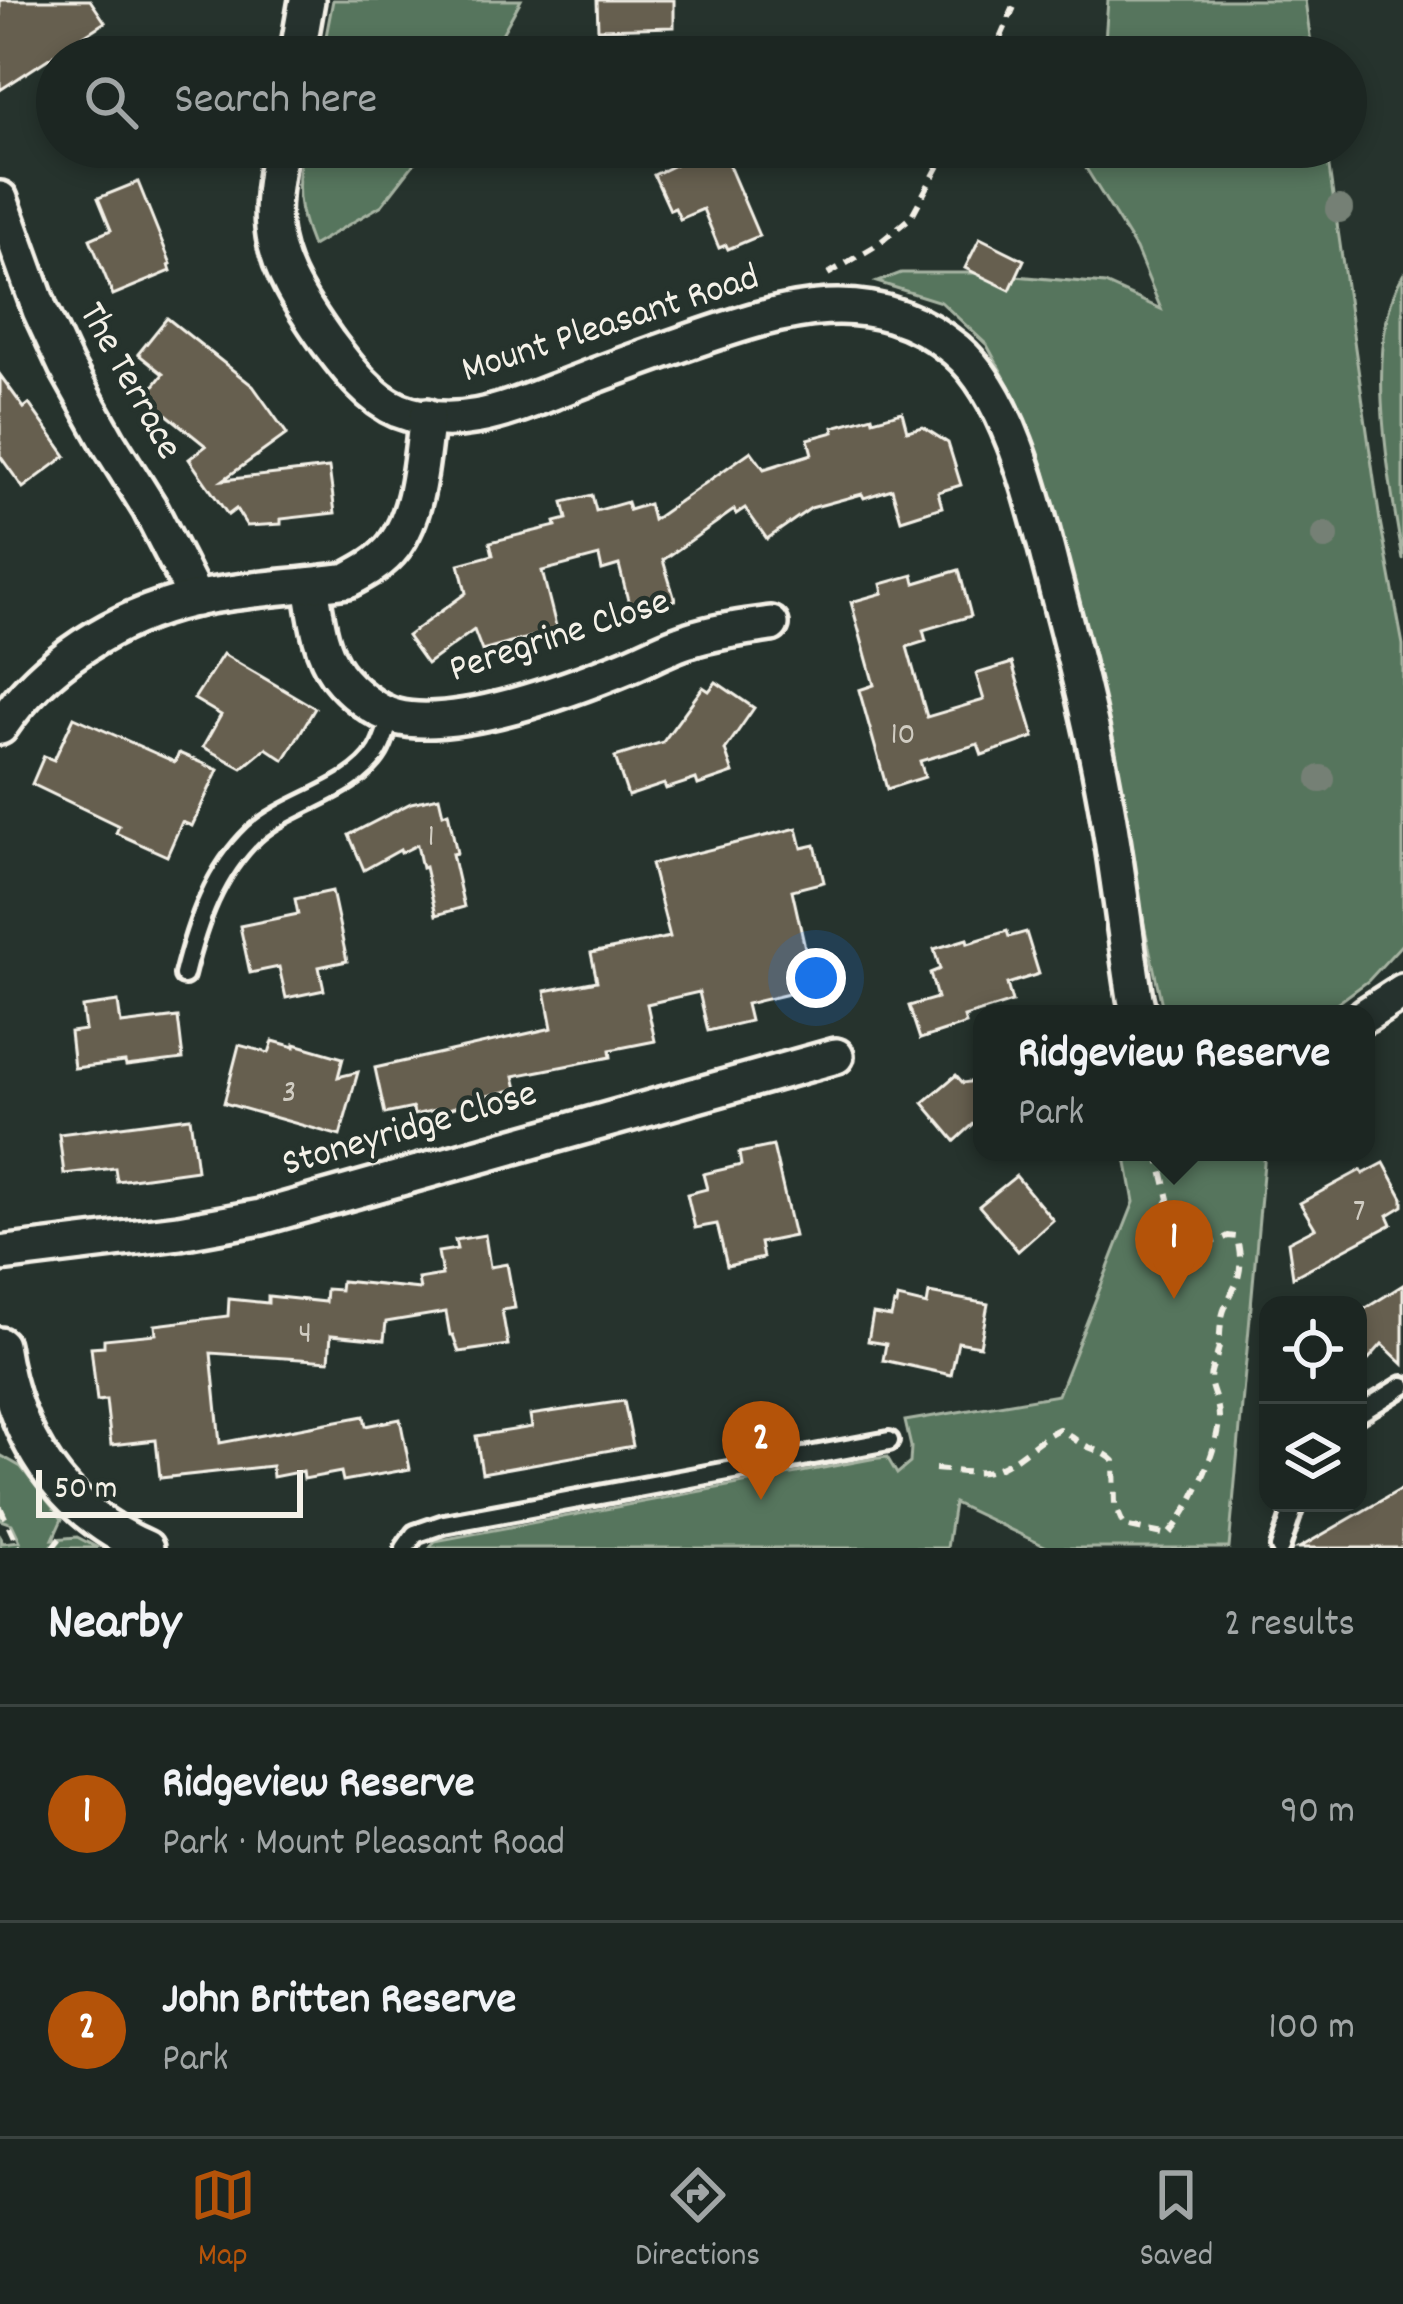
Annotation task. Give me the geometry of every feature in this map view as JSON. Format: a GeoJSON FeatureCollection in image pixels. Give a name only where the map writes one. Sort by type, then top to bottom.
{"type":"FeatureCollection","features":[{"type":"Feature","properties":{"kind":"street"},"geometry":{"type":"LineString","coordinates":[[301,36],[307,0]]}},
{"type":"Feature","properties":{"kind":"street","name":"Mount Pleasant Road"},"geometry":{"type":"LineString","coordinates":[[277,168],[273,228],[285,272],[341,360],[364,386],[399,410],[454,422],[488,416],[772,314],[834,305],[891,314],[925,327],[960,354],[987,388],[1017,449],[1081,684],[1104,794],[1137,1005]]}},
{"type":"Feature","properties":{"kind":"street","name":"The Terrace"},"geometry":{"type":"LineString","coordinates":[[0,199],[40,310],[67,366],[196,599]]}},
{"type":"Feature","properties":{"kind":"street"},"geometry":{"type":"LineString","coordinates":[[0,727],[44,677],[82,647],[155,609],[196,599],[348,580],[370,568],[394,545],[411,508],[427,416]]}},
{"type":"Feature","properties":{"kind":"street"},"geometry":{"type":"LineString","coordinates":[[311,585],[321,639],[335,672],[357,694],[392,716]]}},
{"type":"Feature","properties":{"kind":"street","name":"Peregrine Close"},"geometry":{"type":"LineString","coordinates":[[392,716],[423,721],[461,718],[555,693],[688,640],[772,625]]}},
{"type":"Feature","properties":{"kind":"street"},"geometry":{"type":"LineString","coordinates":[[1375,1009],[1403,992]]}},
{"type":"Feature","properties":{"kind":"street","name":"Stoneyridge Close"},"geometry":{"type":"LineString","coordinates":[[0,1254],[261,1217],[836,1056]]}},
{"type":"Feature","properties":{"kind":"street"},"geometry":{"type":"LineString","coordinates":[[0,1345],[9,1394],[34,1451],[98,1522],[146,1548]]}},
{"type":"Feature","properties":{"kind":"lane"},"geometry":{"type":"LineString","coordinates":[[184,975],[196,925],[233,859],[255,833],[283,813],[362,770],[378,751],[392,716]]}},
{"type":"Feature","properties":{"kind":"lane"},"geometry":{"type":"LineString","coordinates":[[1367,1408],[1403,1386]]}},
{"type":"Feature","properties":{"kind":"lane"},"geometry":{"type":"LineString","coordinates":[[405,1548],[415,1534],[444,1524],[889,1442]]}},
{"type":"Feature","properties":{"kind":"lane"},"geometry":{"type":"LineString","coordinates":[[1280,1548],[1292,1512]]}},
{"type":"Feature","properties":{"kind":"path"},"geometry":{"type":"LineString","coordinates":[[1001,36],[1017,0]]}},
{"type":"Feature","properties":{"kind":"path"},"geometry":{"type":"LineString","coordinates":[[772,314],[911,217],[938,168]]}},
{"type":"Feature","properties":{"kind":"path"},"geometry":{"type":"LineString","coordinates":[[935,1469],[985,1472],[1059,1430],[1114,1461],[1115,1505],[1124,1526],[1168,1535],[1182,1521],[1216,1443],[1219,1415],[1210,1373],[1240,1261],[1238,1237],[1196,1244],[1174,1240],[1160,1214],[1169,1199],[1160,1161]]}},
{"type":"Feature","properties":{"kind":"path"},"geometry":{"type":"LineString","coordinates":[[0,1507],[19,1548]]}},
{"type":"Feature","properties":{"kind":"green space"},"geometry":{"type":"Polygon","coordinates":[[[333,0],[521,0],[501,36],[326,36],[333,0]]]}},
{"type":"Feature","properties":{"kind":"green space"},"geometry":{"type":"Polygon","coordinates":[[[1108,0],[1305,0],[1310,36],[1105,36],[1108,0]]]}},
{"type":"Feature","properties":{"kind":"green space"},"geometry":{"type":"Polygon","coordinates":[[[300,168],[411,168],[382,205],[312,246],[303,220],[300,168]]]}},
{"type":"Feature","properties":{"kind":"green space"},"geometry":{"type":"Polygon","coordinates":[[[1086,168],[1329,168],[1380,521],[1403,645],[1403,943],[1368,981],[1335,1005],[1162,1005],[1110,732],[1043,465],[987,345],[941,302],[877,282],[901,273],[982,273],[1105,284],[1161,309],[1136,249],[1086,168]]]}},
{"type":"Feature","properties":{"kind":"green space"},"geometry":{"type":"Polygon","coordinates":[[[1403,275],[1403,560],[1386,454],[1382,375],[1391,304],[1403,275]]]}},
{"type":"Feature","properties":{"kind":"green space"},"geometry":{"type":"Polygon","coordinates":[[[1127,1161],[1264,1161],[1229,1548],[1049,1548],[954,1503],[947,1548],[430,1548],[435,1541],[871,1459],[887,1457],[897,1474],[910,1463],[905,1421],[1058,1395],[1134,1202],[1127,1161]]]}},
{"type":"Feature","properties":{"kind":"green space"},"geometry":{"type":"Polygon","coordinates":[[[0,1455],[21,1467],[62,1519],[53,1539],[77,1537],[98,1548],[0,1548],[0,1538],[3,1543],[20,1541],[12,1524],[0,1520],[0,1455]]]}},
{"type":"Feature","properties":{"kind":"building"},"geometry":{"type":"Polygon","coordinates":[[[0,0],[90,0],[105,22],[83,36],[36,36],[36,67],[0,90],[0,0]]]}},
{"type":"Feature","properties":{"kind":"building"},"geometry":{"type":"Polygon","coordinates":[[[597,0],[674,0],[674,27],[598,29],[597,0]]]}},
{"type":"Feature","properties":{"kind":"building"},"geometry":{"type":"Polygon","coordinates":[[[668,168],[730,168],[759,236],[719,248],[703,209],[680,219],[675,208],[670,210],[654,175],[668,168]]]}},
{"type":"Feature","properties":{"kind":"building"},"geometry":{"type":"Polygon","coordinates":[[[138,182],[171,271],[113,295],[90,239],[111,230],[98,198],[138,182]]]}},
{"type":"Feature","properties":{"kind":"building"},"geometry":{"type":"Polygon","coordinates":[[[980,238],[1024,260],[1010,290],[965,268],[980,238]]]}},
{"type":"Feature","properties":{"kind":"building"},"geometry":{"type":"Polygon","coordinates":[[[167,318],[253,386],[287,434],[223,480],[329,468],[335,513],[247,526],[236,509],[228,515],[189,459],[206,446],[145,397],[163,374],[138,354],[167,318]]]}},
{"type":"Feature","properties":{"kind":"building"},"geometry":{"type":"Polygon","coordinates":[[[0,375],[24,408],[29,404],[66,456],[23,488],[0,456],[0,375]]]}},
{"type":"Feature","properties":{"kind":"building"},"geometry":{"type":"Polygon","coordinates":[[[902,412],[907,431],[923,427],[948,443],[961,485],[938,492],[942,507],[901,520],[892,489],[864,498],[862,494],[811,508],[767,539],[745,508],[736,514],[734,510],[663,560],[675,600],[631,612],[619,565],[602,570],[599,556],[542,571],[557,630],[482,651],[474,630],[427,664],[407,636],[466,593],[459,564],[493,555],[490,542],[556,526],[555,522],[567,519],[563,502],[592,495],[596,511],[627,502],[629,510],[649,504],[653,520],[751,451],[764,469],[812,454],[808,439],[834,432],[833,427],[902,412]]]}},
{"type":"Feature","properties":{"kind":"building"},"geometry":{"type":"Polygon","coordinates":[[[959,570],[971,616],[923,630],[926,641],[907,647],[927,717],[984,700],[976,674],[1012,663],[1034,737],[982,755],[978,744],[920,761],[925,777],[887,789],[859,690],[874,685],[851,602],[883,593],[881,584],[913,575],[915,583],[959,570]]]}},
{"type":"Feature","properties":{"kind":"building"},"geometry":{"type":"Polygon","coordinates":[[[223,654],[315,708],[284,760],[266,748],[242,768],[203,747],[221,715],[194,699],[223,654]]]}},
{"type":"Feature","properties":{"kind":"building"},"geometry":{"type":"Polygon","coordinates":[[[716,682],[754,708],[725,750],[733,773],[698,785],[696,779],[666,789],[664,784],[628,796],[615,757],[663,742],[703,687],[709,691],[716,682]]]}},
{"type":"Feature","properties":{"kind":"building"},"geometry":{"type":"Polygon","coordinates":[[[74,717],[175,762],[179,753],[218,770],[192,826],[182,822],[167,856],[116,833],[119,826],[32,784],[44,756],[54,760],[74,717]]]}},
{"type":"Feature","properties":{"kind":"building"},"geometry":{"type":"Polygon","coordinates":[[[439,797],[443,814],[448,812],[464,907],[436,915],[417,845],[364,870],[349,835],[411,803],[439,797]]]}},
{"type":"Feature","properties":{"kind":"building"},"geometry":{"type":"Polygon","coordinates":[[[797,828],[802,848],[815,845],[824,882],[792,890],[814,988],[746,1004],[750,1021],[708,1031],[699,992],[647,1004],[655,1041],[610,1050],[611,1057],[514,1076],[517,1089],[440,1112],[414,1115],[413,1108],[385,1114],[375,1068],[552,1028],[545,991],[597,981],[591,953],[670,937],[651,864],[797,828]]]}},
{"type":"Feature","properties":{"kind":"building"},"geometry":{"type":"Polygon","coordinates":[[[332,891],[347,961],[319,967],[324,990],[286,998],[279,967],[250,973],[240,926],[298,914],[295,899],[332,891]]]}},
{"type":"Feature","properties":{"kind":"building"},"geometry":{"type":"Polygon","coordinates":[[[1007,931],[1009,937],[1026,932],[1039,974],[1007,984],[1012,1002],[973,1005],[973,1014],[964,1017],[966,1024],[920,1039],[909,1006],[937,998],[930,973],[940,969],[934,949],[967,939],[968,943],[1007,931]]]}},
{"type":"Feature","properties":{"kind":"building"},"geometry":{"type":"Polygon","coordinates":[[[118,1002],[121,1024],[178,1017],[183,1059],[74,1068],[70,1032],[85,1030],[82,1007],[118,1002]]]}},
{"type":"Feature","properties":{"kind":"building"},"geometry":{"type":"Polygon","coordinates":[[[273,1041],[343,1058],[338,1077],[358,1072],[340,1136],[224,1103],[239,1045],[269,1053],[273,1041]]]}},
{"type":"Feature","properties":{"kind":"building"},"geometry":{"type":"Polygon","coordinates":[[[956,1075],[963,1083],[973,1081],[973,1124],[955,1141],[923,1103],[956,1075]]]}},
{"type":"Feature","properties":{"kind":"building"},"geometry":{"type":"Polygon","coordinates":[[[190,1117],[197,1170],[117,1181],[115,1168],[64,1174],[59,1134],[190,1117]]]}},
{"type":"Feature","properties":{"kind":"building"},"geometry":{"type":"Polygon","coordinates":[[[773,1146],[794,1236],[760,1243],[763,1258],[727,1266],[717,1224],[695,1228],[687,1194],[707,1189],[703,1174],[741,1165],[739,1153],[773,1146]]]}},
{"type":"Feature","properties":{"kind":"building"},"geometry":{"type":"Polygon","coordinates":[[[1384,1163],[1403,1198],[1403,1206],[1388,1215],[1392,1224],[1293,1277],[1288,1242],[1315,1228],[1300,1203],[1384,1163]]]}},
{"type":"Feature","properties":{"kind":"building"},"geometry":{"type":"Polygon","coordinates":[[[1016,1176],[1053,1220],[1018,1251],[979,1206],[1016,1176]]]}},
{"type":"Feature","properties":{"kind":"building"},"geometry":{"type":"Polygon","coordinates":[[[485,1235],[490,1267],[507,1264],[515,1308],[502,1310],[508,1345],[459,1352],[446,1312],[386,1322],[384,1340],[331,1335],[329,1361],[211,1353],[220,1443],[364,1416],[366,1426],[400,1419],[410,1469],[343,1481],[341,1472],[304,1479],[303,1471],[273,1477],[272,1466],[160,1478],[156,1440],[111,1445],[106,1400],[97,1401],[91,1347],[104,1346],[104,1339],[156,1334],[155,1325],[228,1316],[229,1299],[268,1303],[268,1296],[325,1302],[326,1289],[340,1290],[341,1281],[420,1289],[418,1279],[442,1275],[438,1252],[457,1249],[455,1240],[485,1235]]]}},
{"type":"Feature","properties":{"kind":"building"},"geometry":{"type":"Polygon","coordinates":[[[1403,1285],[1403,1364],[1382,1344],[1367,1361],[1367,1307],[1403,1285]]]}},
{"type":"Feature","properties":{"kind":"building"},"geometry":{"type":"Polygon","coordinates":[[[929,1293],[988,1304],[980,1346],[958,1342],[951,1375],[883,1360],[886,1344],[868,1341],[873,1314],[891,1317],[898,1298],[927,1305],[929,1293]]]}},
{"type":"Feature","properties":{"kind":"building"},"geometry":{"type":"Polygon","coordinates":[[[624,1401],[633,1446],[482,1473],[476,1436],[532,1427],[530,1415],[624,1401]]]}},
{"type":"Feature","properties":{"kind":"building"},"geometry":{"type":"Polygon","coordinates":[[[1403,1488],[1403,1548],[1299,1548],[1367,1512],[1403,1488]]]}},
{"type":"Feature","properties":{"kind":"place","name":"Ridgeview Reserve"},"geometry":{"type":"Point","coordinates":[1174,1299]}},
{"type":"Feature","properties":{"kind":"place","name":"John Britten Reserve"},"geometry":{"type":"Point","coordinates":[761,1500]}}]}
